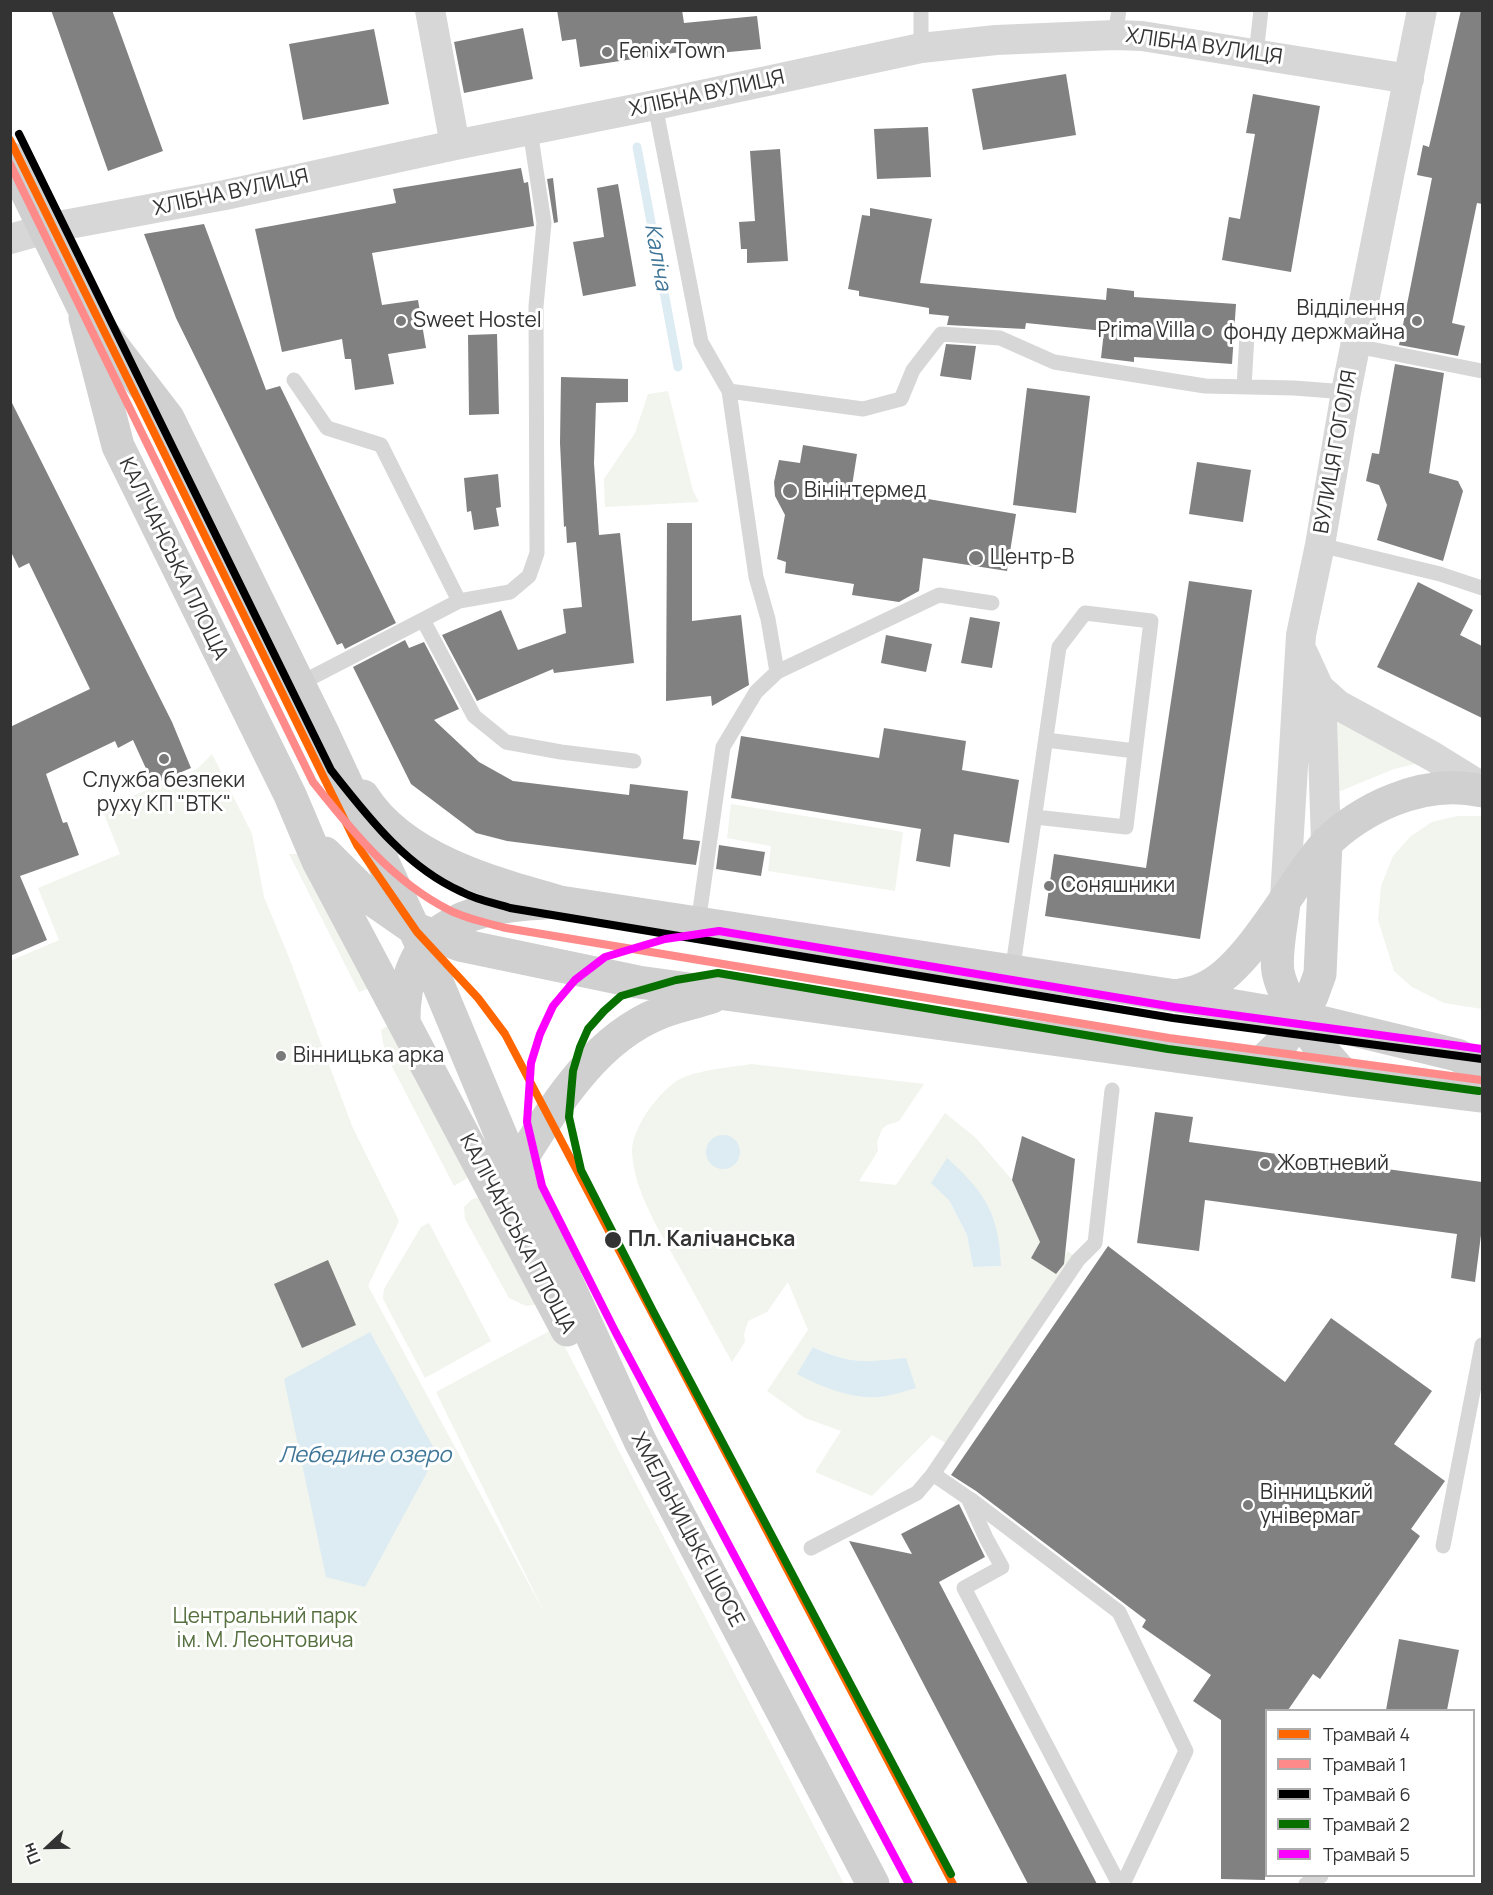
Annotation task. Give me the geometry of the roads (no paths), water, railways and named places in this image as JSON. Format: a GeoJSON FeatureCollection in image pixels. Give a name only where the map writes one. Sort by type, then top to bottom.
{"type":"FeatureCollection","features":[{"type":"Feature","properties":{"kind":"main road"},"geometry":{"type":"LineString","coordinates":[[10,158],[83,307],[168,418],[322,731],[369,806],[405,839],[425,853],[471,874],[560,902],[1300,1017],[1457,1055],[1482,1067]]}},
{"type":"Feature","properties":{"kind":"main road","name":"КАЛІЧАНСЬКА ПЛОЩА"},"geometry":{"type":"LineString","coordinates":[[83,307],[118,446],[293,800],[328,857],[366,894],[423,937],[629,980],[723,994]]}},
{"type":"Feature","properties":{"kind":"main road","name":"КАЛІЧАНСЬКА ПЛОЩА"},"geometry":{"type":"LineString","coordinates":[[322,731],[423,937],[515,1169]]}},
{"type":"Feature","properties":{"kind":"main road"},"geometry":{"type":"LineString","coordinates":[[1176,996],[1203,989],[1227,973],[1252,945],[1326,843],[1355,821],[1383,804],[1411,792],[1439,787],[1482,789]]}},
{"type":"Feature","properties":{"kind":"main road","name":"КАЛІЧАНСЬКА ПЛОЩА"},"geometry":{"type":"LineString","coordinates":[[293,800],[318,861],[560,1319],[640,1441]]}},
{"type":"Feature","properties":{"kind":"main road"},"geometry":{"type":"LineString","coordinates":[[1258,1066],[1281,1044],[1300,1017],[1312,996],[1320,974],[1326,843]]}},
{"type":"Feature","properties":{"kind":"main road"},"geometry":{"type":"LineString","coordinates":[[1285,898],[1278,971],[1285,993],[1322,1050],[1348,1080]]}},
{"type":"Feature","properties":{"kind":"main road"},"geometry":{"type":"LineString","coordinates":[[404,1022],[407,978],[423,937],[458,919],[483,910],[514,904],[560,902]]}},
{"type":"Feature","properties":{"kind":"main road"},"geometry":{"type":"LineString","coordinates":[[1320,974],[1334,1003],[1359,1030]]}},
{"type":"Feature","properties":{"kind":"main road"},"geometry":{"type":"LineString","coordinates":[[723,994],[1348,1080],[1482,1096]]}},
{"type":"Feature","properties":{"kind":"main road","name":"КАЛІЧАНСЬКА ПЛОЩА"},"geometry":{"type":"LineString","coordinates":[[515,1169],[565,1094],[603,1049],[631,1028],[659,1013],[723,994]]}},
{"type":"Feature","properties":{"kind":"main road","name":"ХМЕЛЬНИЦЬКЕ ШОСЕ"},"geometry":{"type":"LineString","coordinates":[[515,1169],[640,1441],[873,1884]]}},
{"type":"Feature","properties":{"kind":"street"},"geometry":{"type":"LineString","coordinates":[[430,10],[455,145]]}},
{"type":"Feature","properties":{"kind":"street","name":"ВУЛИЦЯ ГОГОЛЯ"},"geometry":{"type":"LineString","coordinates":[[1285,898],[1301,635],[1320,545],[1346,392],[1422,10]]}},
{"type":"Feature","properties":{"kind":"street","name":"ХЛІБНА ВУЛИЦЯ"},"geometry":{"type":"LineString","coordinates":[[10,239],[44,229],[225,195],[921,48],[1117,23],[1142,36],[1409,79]]}},
{"type":"Feature","properties":{"kind":"street"},"geometry":{"type":"LineString","coordinates":[[1301,649],[1319,688],[1326,843]]}},
{"type":"Feature","properties":{"kind":"street"},"geometry":{"type":"LineString","coordinates":[[1319,688],[1338,705],[1432,756],[1482,789]]}},
{"type":"Feature","properties":{"kind":"lane"},"geometry":{"type":"LineString","coordinates":[[921,10],[921,48]]}},
{"type":"Feature","properties":{"kind":"lane"},"geometry":{"type":"LineString","coordinates":[[1256,54],[1261,10]]}},
{"type":"Feature","properties":{"kind":"lane"},"geometry":{"type":"LineString","coordinates":[[655,105],[701,342],[729,391],[756,577],[768,619],[777,672]]}},
{"type":"Feature","properties":{"kind":"lane"},"geometry":{"type":"LineString","coordinates":[[299,684],[459,601],[510,592],[529,576],[537,553],[536,306],[543,223],[530,130]]}},
{"type":"Feature","properties":{"kind":"lane"},"geometry":{"type":"LineString","coordinates":[[729,391],[863,409],[901,399],[913,370],[941,334],[1000,338],[1054,362],[1205,386],[1346,392]]}},
{"type":"Feature","properties":{"kind":"lane"},"geometry":{"type":"LineString","coordinates":[[1244,387],[1247,335]]}},
{"type":"Feature","properties":{"kind":"lane"},"geometry":{"type":"LineString","coordinates":[[1356,346],[1482,371]]}},
{"type":"Feature","properties":{"kind":"lane"},"geometry":{"type":"LineString","coordinates":[[294,380],[327,428],[381,445],[459,601]]}},
{"type":"Feature","properties":{"kind":"lane"},"geometry":{"type":"LineString","coordinates":[[1320,545],[1440,573],[1482,588]]}},
{"type":"Feature","properties":{"kind":"lane"},"geometry":{"type":"LineString","coordinates":[[698,924],[723,747],[756,692],[777,672],[939,595],[992,603]]}},
{"type":"Feature","properties":{"kind":"lane"},"geometry":{"type":"LineString","coordinates":[[1012,973],[1059,647],[1085,613],[1151,621],[1126,827],[1035,817]]}},
{"type":"Feature","properties":{"kind":"lane"},"geometry":{"type":"LineString","coordinates":[[423,620],[474,716],[506,742],[561,752],[634,760]]}},
{"type":"Feature","properties":{"kind":"lane"},"geometry":{"type":"LineString","coordinates":[[1046,740],[1135,751]]}},
{"type":"Feature","properties":{"kind":"lane"},"geometry":{"type":"LineString","coordinates":[[811,1548],[917,1493],[933,1474],[1078,1260],[1095,1243],[1112,1090]]}},
{"type":"Feature","properties":{"kind":"lane"},"geometry":{"type":"LineString","coordinates":[[1443,1546],[1482,1345]]}},
{"type":"Feature","properties":{"kind":"lane"},"geometry":{"type":"LineString","coordinates":[[933,1474],[1119,1611],[1186,1751],[1121,1884]]}},
{"type":"Feature","properties":{"kind":"lane"},"geometry":{"type":"LineString","coordinates":[[968,1498],[1002,1567],[964,1588],[1121,1884]]}},
{"type":"Feature","properties":{"kind":"water"},"geometry":{"type":"Polygon","coordinates":[[[723,1135],[735,1140],[740,1152],[735,1164],[723,1169],[711,1164],[706,1152],[711,1140],[723,1135]]]}},
{"type":"Feature","properties":{"kind":"water"},"geometry":{"type":"Polygon","coordinates":[[[947,1158],[971,1182],[988,1205],[997,1232],[1001,1266],[973,1267],[967,1235],[949,1200],[931,1183],[947,1158]]]}},
{"type":"Feature","properties":{"kind":"water","name":"Лебедине озеро"},"geometry":{"type":"Polygon","coordinates":[[[370,1332],[437,1454],[365,1587],[326,1577],[284,1379],[370,1332]]]}},
{"type":"Feature","properties":{"kind":"water"},"geometry":{"type":"Polygon","coordinates":[[[813,1347],[838,1357],[858,1361],[906,1358],[916,1388],[888,1396],[868,1397],[826,1388],[797,1374],[813,1347]]]}},
{"type":"Feature","properties":{"kind":"waterway","name":"Каліча"},"geometry":{"type":"LineString","coordinates":[[637,147],[678,367]]}},
{"type":"Feature","properties":{"kind":"tram line","name":"6"},"geometry":{"type":"LineString","coordinates":[[19,134],[331,770],[389,839],[423,869],[442,882],[474,897],[510,908],[1173,1018],[1482,1059]]}},
{"type":"Feature","properties":{"kind":"tram line","name":"4"},"geometry":{"type":"LineString","coordinates":[[10,140],[357,845],[417,932],[478,998],[505,1034],[953,1884]]}},
{"type":"Feature","properties":{"kind":"tram line","name":"1"},"geometry":{"type":"LineString","coordinates":[[10,164],[313,782],[374,854],[409,885],[428,898],[463,916],[506,928],[1169,1038],[1481,1080]]}},
{"type":"Feature","properties":{"kind":"tram line","name":"5"},"geometry":{"type":"LineString","coordinates":[[909,1884],[615,1331],[542,1186],[527,1122],[531,1063],[540,1034],[553,1006],[575,980],[605,957],[665,939],[719,931],[1174,1007],[1482,1049]]}},
{"type":"Feature","properties":{"kind":"tram line","name":"2"},"geometry":{"type":"LineString","coordinates":[[951,1874],[653,1311],[581,1170],[569,1117],[573,1071],[588,1029],[621,996],[676,980],[718,973],[1168,1049],[1479,1091]]}},
{"type":"Feature","properties":{"kind":"place","name":"Fenix Town"},"geometry":{"type":"Point","coordinates":[607,52]}},
{"type":"Feature","properties":{"kind":"place","name":"Sweet Hostel"},"geometry":{"type":"Point","coordinates":[401,321]}},
{"type":"Feature","properties":{"kind":"place","name":"Відділення фонду держмайна"},"geometry":{"type":"Point","coordinates":[1417,321]}},
{"type":"Feature","properties":{"kind":"place","name":"Prima Villa"},"geometry":{"type":"Point","coordinates":[1207,331]}},
{"type":"Feature","properties":{"kind":"place","name":"Вінінтермед"},"geometry":{"type":"Point","coordinates":[790,491]}},
{"type":"Feature","properties":{"kind":"place","name":"Центр-В"},"geometry":{"type":"Point","coordinates":[976,558]}},
{"type":"Feature","properties":{"kind":"place","name":"Служба безпеки руху КП \"ВТК\""},"geometry":{"type":"Point","coordinates":[164,759]}},
{"type":"Feature","properties":{"kind":"place","name":"Соняшники"},"geometry":{"type":"Point","coordinates":[1049,886]}},
{"type":"Feature","properties":{"kind":"place","name":"Вінницька арка"},"geometry":{"type":"Point","coordinates":[281,1056]}},
{"type":"Feature","properties":{"kind":"place","name":"Жовтневий"},"geometry":{"type":"Point","coordinates":[1265,1164]}},
{"type":"Feature","properties":{"kind":"place","name":"Пл. Калічанська"},"geometry":{"type":"Point","coordinates":[613,1240]}},
{"type":"Feature","properties":{"kind":"place","name":"Вінницький універмаг"},"geometry":{"type":"Point","coordinates":[1248,1505]}},
{"type":"Feature","properties":{"kind":"park label","name":"Центральний парк ім. М. Леонтовича"},"geometry":{"type":"Point","coordinates":[265,1629]}}]}
